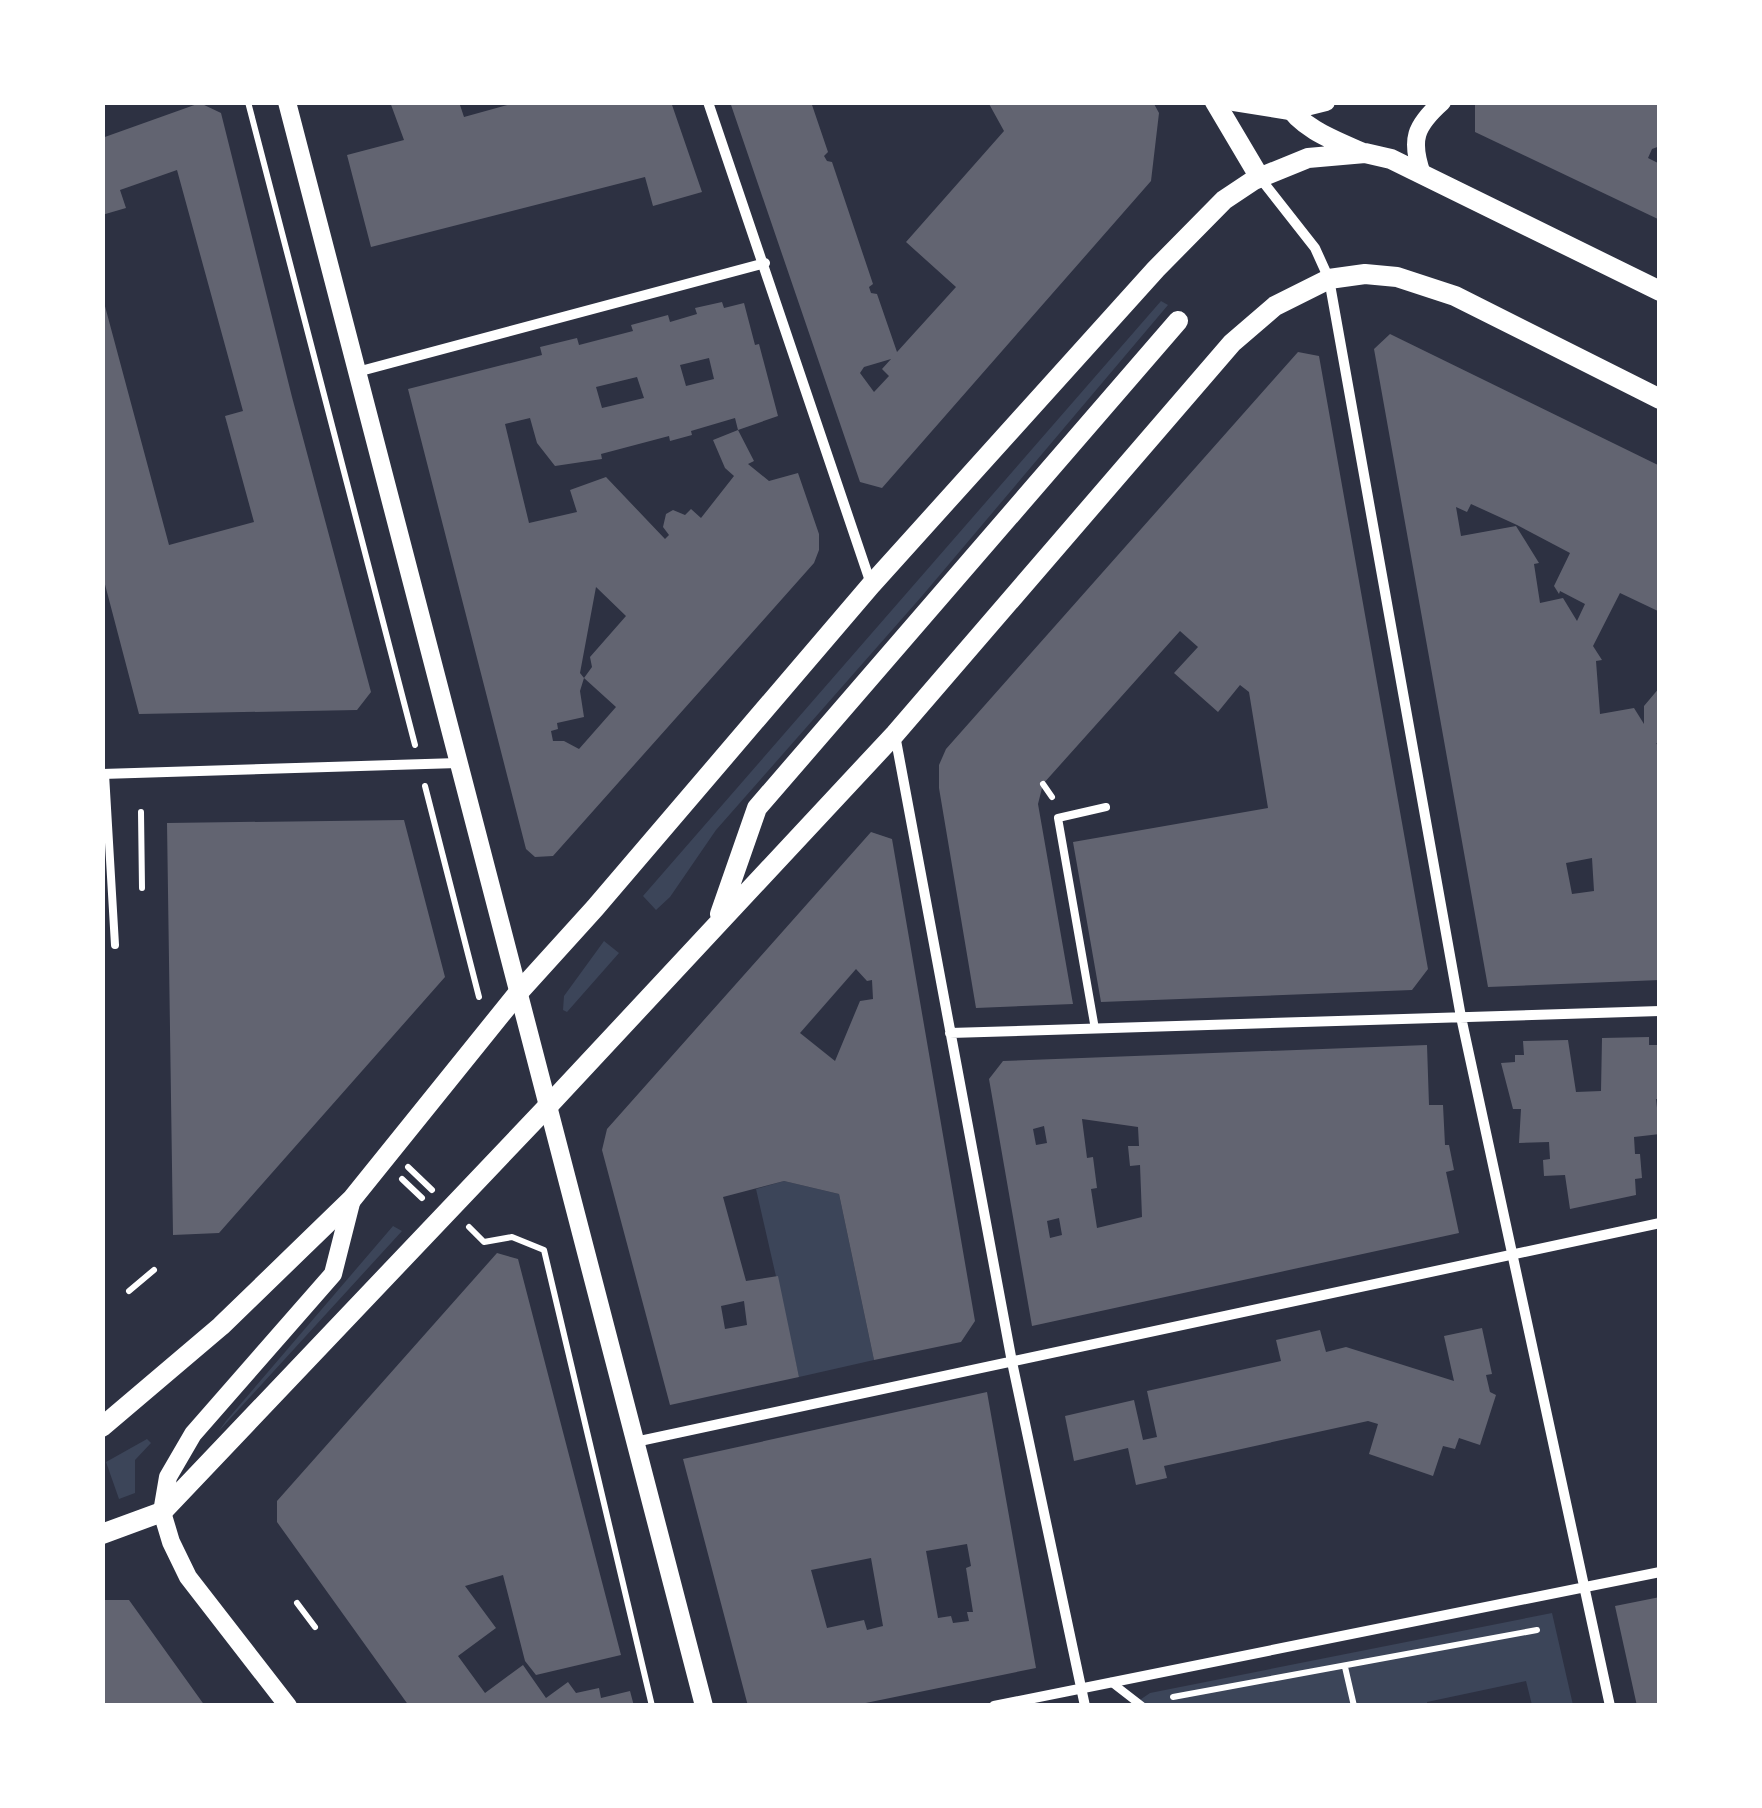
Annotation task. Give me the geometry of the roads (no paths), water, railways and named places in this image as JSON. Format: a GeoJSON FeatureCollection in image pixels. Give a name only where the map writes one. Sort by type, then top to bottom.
{"type":"FeatureCollection","features":[{"type":"Feature","properties":{"kind":"main road"},"geometry":{"type":"LineString","coordinates":[[1215,102],[1260,178]]}},
{"type":"Feature","properties":{"kind":"main road"},"geometry":{"type":"LineString","coordinates":[[1288,107],[1319,133],[1365,154]]}},
{"type":"Feature","properties":{"kind":"main road"},"geometry":{"type":"LineString","coordinates":[[102,1427],[221,1326],[352,1199],[518,993],[871,586],[1156,269],[1224,200],[1260,178],[1308,158],[1365,154],[1391,158],[1660,291]]}},
{"type":"Feature","properties":{"kind":"main road"},"geometry":{"type":"LineString","coordinates":[[102,1534],[162,1512],[895,734],[1232,343],[1275,306],[1329,280],[1365,274],[1397,277],[1455,296],[1660,399]]}},
{"type":"Feature","properties":{"kind":"main road"},"geometry":{"type":"LineString","coordinates":[[716,926],[758,808],[1178,321]]}},
{"type":"Feature","properties":{"kind":"street"},"geometry":{"type":"LineString","coordinates":[[287,102],[704,1706]]}},
{"type":"Feature","properties":{"kind":"street"},"geometry":{"type":"LineString","coordinates":[[708,102],[871,586]]}},
{"type":"Feature","properties":{"kind":"street"},"geometry":{"type":"LineString","coordinates":[[1234,102],[1288,107],[1326,102]]}},
{"type":"Feature","properties":{"kind":"street"},"geometry":{"type":"LineString","coordinates":[[1422,174],[1414,150],[1416,134],[1426,116],[1442,102]]}},
{"type":"Feature","properties":{"kind":"street"},"geometry":{"type":"LineString","coordinates":[[1260,178],[1315,248],[1329,280],[1461,1017],[1610,1706]]}},
{"type":"Feature","properties":{"kind":"street"},"geometry":{"type":"LineString","coordinates":[[357,372],[764,263]]}},
{"type":"Feature","properties":{"kind":"street"},"geometry":{"type":"LineString","coordinates":[[895,734],[1012,1362],[1084,1706]]}},
{"type":"Feature","properties":{"kind":"street"},"geometry":{"type":"LineString","coordinates":[[103,770],[458,764]]}},
{"type":"Feature","properties":{"kind":"street"},"geometry":{"type":"LineString","coordinates":[[950,1033],[1660,1011]]}},
{"type":"Feature","properties":{"kind":"street"},"geometry":{"type":"LineString","coordinates":[[288,1706],[188,1576],[162,1512],[168,1476],[194,1434],[332,1274],[352,1199]]}},
{"type":"Feature","properties":{"kind":"street"},"geometry":{"type":"LineString","coordinates":[[635,1442],[1660,1223]]}},
{"type":"Feature","properties":{"kind":"street"},"geometry":{"type":"LineString","coordinates":[[994,1706],[1660,1572]]}},
{"type":"Feature","properties":{"kind":"lane"},"geometry":{"type":"LineString","coordinates":[[103,770],[115,944]]}},
{"type":"Feature","properties":{"kind":"lane"},"geometry":{"type":"LineString","coordinates":[[1096,1028],[1058,818],[1106,807]]}},
{"type":"Feature","properties":{"kind":"lane"},"geometry":{"type":"LineString","coordinates":[[1111,1682],[1142,1706]]}}]}
